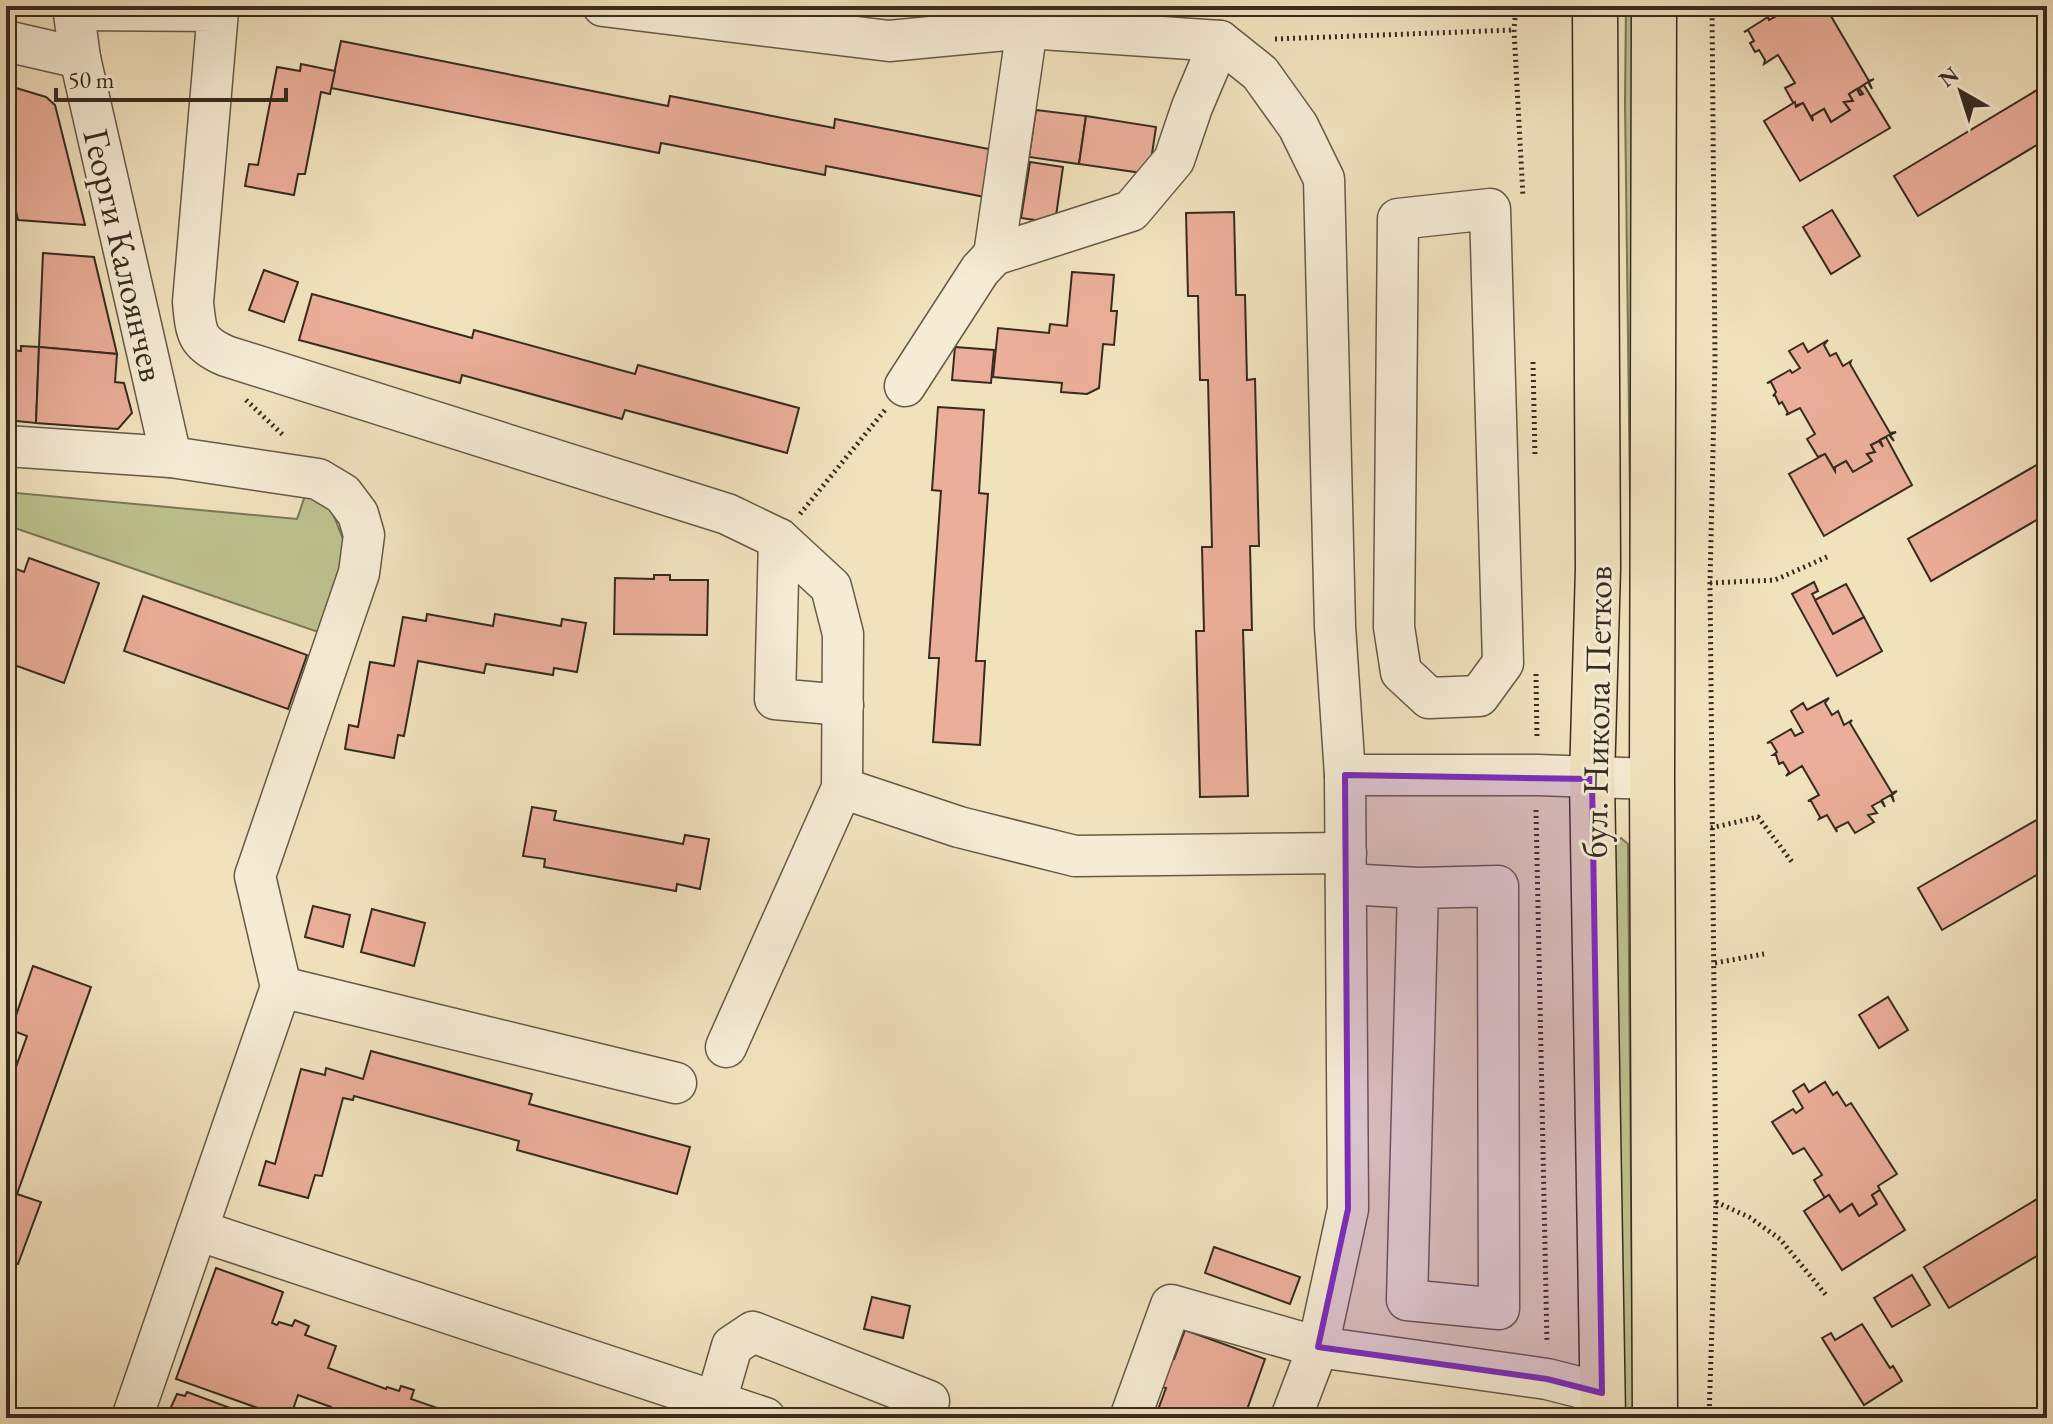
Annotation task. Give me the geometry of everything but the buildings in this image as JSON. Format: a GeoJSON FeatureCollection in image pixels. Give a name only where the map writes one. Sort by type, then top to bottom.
{"type":"FeatureCollection","features":[{"type":"Feature","properties":{"kind":"main road","name":"бул. Никола Петков"},"geometry":{"type":"LineString","coordinates":[[1595,6],[1598,568],[1592,779],[1603,1405]]}},
{"type":"Feature","properties":{"kind":"main road","name":"бул. Никола Петков"},"geometry":{"type":"LineString","coordinates":[[1654,6],[1652,779],[1655,1418]]}},
{"type":"Feature","properties":{"kind":"street"},"geometry":{"type":"LineString","coordinates":[[603,6],[1220,41],[1260,73],[1298,126],[1324,179],[1335,626],[1345,775],[1348,1209],[1318,1347],[1291,1418]]}},
{"type":"Feature","properties":{"kind":"street"},"geometry":{"type":"LineString","coordinates":[[73,8],[221,9],[193,302],[196,329],[207,348],[727,514],[779,539],[831,587],[843,634],[842,788],[726,1047]]}},
{"type":"Feature","properties":{"kind":"street","name":"Георги Калоянчев"},"geometry":{"type":"LineString","coordinates":[[73,8],[80,58],[171,457]]}},
{"type":"Feature","properties":{"kind":"street"},"geometry":{"type":"LineString","coordinates":[[994,255],[1027,28]]}},
{"type":"Feature","properties":{"kind":"street"},"geometry":{"type":"LineString","coordinates":[[6,41],[80,58]]}},
{"type":"Feature","properties":{"kind":"street"},"geometry":{"type":"LineString","coordinates":[[905,386],[980,270],[994,255],[1131,211],[1174,160],[1220,41]]}},
{"type":"Feature","properties":{"kind":"street"},"geometry":{"type":"LineString","coordinates":[[1490,209],[1503,663],[1479,696],[1429,698],[1401,672],[1394,627],[1398,219],[1490,209]]}},
{"type":"Feature","properties":{"kind":"street"},"geometry":{"type":"LineString","coordinates":[[6,446],[171,457],[318,479],[343,494],[358,514],[364,535],[359,573],[255,876],[281,987],[132,1418]]}},
{"type":"Feature","properties":{"kind":"street"},"geometry":{"type":"LineString","coordinates":[[779,539],[775,699],[843,705]]}},
{"type":"Feature","properties":{"kind":"street"},"geometry":{"type":"LineString","coordinates":[[1335,626],[1394,627]]}},
{"type":"Feature","properties":{"kind":"street"},"geometry":{"type":"LineString","coordinates":[[1345,775],[1537,775],[1652,779]]}},
{"type":"Feature","properties":{"kind":"street"},"geometry":{"type":"LineString","coordinates":[[842,788],[959,827],[1075,856],[1346,868],[1418,888],[1498,886],[1499,1309],[1407,1300],[1418,888]]}},
{"type":"Feature","properties":{"kind":"street"},"geometry":{"type":"LineString","coordinates":[[281,987],[676,1083]]}},
{"type":"Feature","properties":{"kind":"street"},"geometry":{"type":"LineString","coordinates":[[197,1230],[765,1418]]}},
{"type":"Feature","properties":{"kind":"street"},"geometry":{"type":"LineString","coordinates":[[1130,1418],[1171,1305],[1318,1347],[1547,1379],[1603,1405]]}},
{"type":"Feature","properties":{"kind":"street"},"geometry":{"type":"LineString","coordinates":[[716,1401],[732,1346],[753,1332],[929,1401]]}},
{"type":"Feature","properties":{"kind":"path"},"geometry":{"type":"LineString","coordinates":[[1516,6],[1514,30],[1524,203]]}},
{"type":"Feature","properties":{"kind":"path"},"geometry":{"type":"LineString","coordinates":[[1709,1418],[1716,1202],[1710,583],[1715,361],[1712,6]]}},
{"type":"Feature","properties":{"kind":"path"},"geometry":{"type":"LineString","coordinates":[[1220,41],[1514,30]]}},
{"type":"Feature","properties":{"kind":"path"},"geometry":{"type":"LineString","coordinates":[[228,357],[228,382],[296,448],[318,479]]}},
{"type":"Feature","properties":{"kind":"path"},"geometry":{"type":"LineString","coordinates":[[1532,359],[1535,468]]}},
{"type":"Feature","properties":{"kind":"path"},"geometry":{"type":"LineString","coordinates":[[779,539],[905,386]]}},
{"type":"Feature","properties":{"kind":"path"},"geometry":{"type":"LineString","coordinates":[[1710,583],[1775,580],[1829,556]]}},
{"type":"Feature","properties":{"kind":"path"},"geometry":{"type":"LineString","coordinates":[[1536,668],[1547,1379]]}},
{"type":"Feature","properties":{"kind":"path"},"geometry":{"type":"LineString","coordinates":[[1711,828],[1758,817],[1792,862]]}},
{"type":"Feature","properties":{"kind":"path"},"geometry":{"type":"LineString","coordinates":[[1715,963],[1764,954]]}},
{"type":"Feature","properties":{"kind":"path"},"geometry":{"type":"LineString","coordinates":[[1716,1202],[1749,1217],[1780,1239],[1826,1295]]}},
{"type":"Feature","properties":{"kind":"highlighted area"},"geometry":{"type":"Polygon","coordinates":[[[1345,775],[1592,779],[1602,1393],[1547,1379],[1318,1347],[1348,1209],[1345,775]]]}},
{"type":"Feature","properties":{"kind":"green space"},"geometry":{"type":"Polygon","coordinates":[[[1626,6],[1642,6],[1633,730],[1625,102],[1626,6]]]}},
{"type":"Feature","properties":{"kind":"green space"},"geometry":{"type":"Polygon","coordinates":[[[307,490],[332,511],[346,547],[330,636],[6,525],[6,492],[297,519],[307,490]]]}},
{"type":"Feature","properties":{"kind":"green space"},"geometry":{"type":"Polygon","coordinates":[[[1621,838],[1628,844],[1633,1418],[1622,1418],[1615,843],[1621,838]]]}}]}
